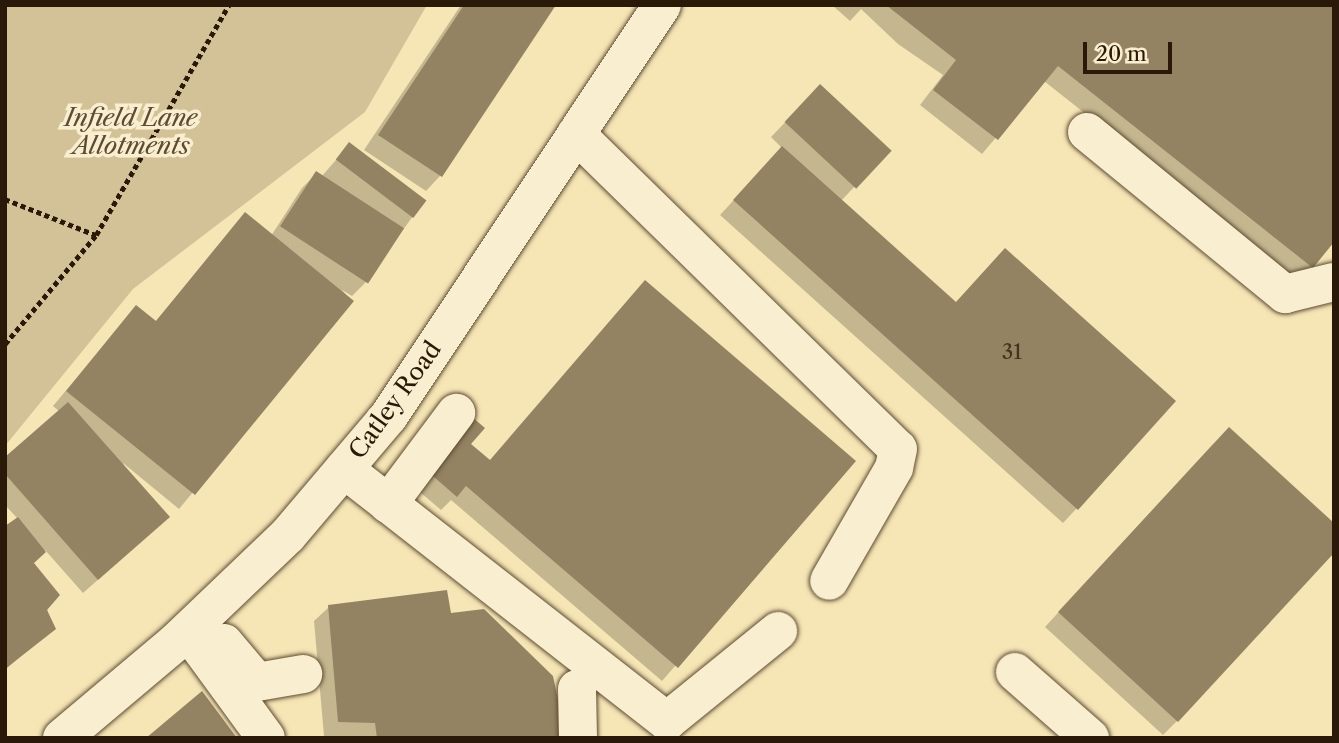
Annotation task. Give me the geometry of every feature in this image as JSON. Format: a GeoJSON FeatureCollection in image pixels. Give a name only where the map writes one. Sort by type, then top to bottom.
{"type":"FeatureCollection","features":[{"type":"Feature","properties":{"kind":"street","name":"Catley Road"},"geometry":{"type":"LineString","coordinates":[[62,738],[195,624],[288,535],[389,416],[662,5]]}},
{"type":"Feature","properties":{"kind":"street"},"geometry":{"type":"LineString","coordinates":[[1087,132],[1285,294],[1334,282]]}},
{"type":"Feature","properties":{"kind":"street"},"geometry":{"type":"LineString","coordinates":[[576,134],[898,449],[894,468],[829,581]]}},
{"type":"Feature","properties":{"kind":"street"},"geometry":{"type":"LineString","coordinates":[[388,504],[456,413]]}},
{"type":"Feature","properties":{"kind":"street"},"geometry":{"type":"LineString","coordinates":[[344,469],[667,721],[778,631]]}},
{"type":"Feature","properties":{"kind":"street"},"geometry":{"type":"LineString","coordinates":[[195,624],[257,682],[303,674]]}},
{"type":"Feature","properties":{"kind":"street"},"geometry":{"type":"LineString","coordinates":[[195,624],[266,738]]}},
{"type":"Feature","properties":{"kind":"street"},"geometry":{"type":"LineString","coordinates":[[1015,672],[1090,738]]}},
{"type":"Feature","properties":{"kind":"street"},"geometry":{"type":"LineString","coordinates":[[577,689],[578,738]]}},
{"type":"Feature","properties":{"kind":"path"},"geometry":{"type":"LineString","coordinates":[[5,344],[96,235],[229,5]]}},
{"type":"Feature","properties":{"kind":"path"},"geometry":{"type":"LineString","coordinates":[[5,199],[96,235]]}},
{"type":"Feature","properties":{"kind":"green space","name":"Infield Lane Allotments"},"geometry":{"type":"Polygon","coordinates":[[[5,5],[427,5],[365,112],[133,289],[5,446],[5,5]]]}},
{"type":"Feature","properties":{"kind":"building"},"geometry":{"type":"Polygon","coordinates":[[[464,5],[556,5],[442,177],[378,135],[464,5]]]}},
{"type":"Feature","properties":{"kind":"building"},"geometry":{"type":"Polygon","coordinates":[[[886,5],[1334,5],[1334,242],[1313,268],[1058,66],[998,140],[933,90],[956,60],[886,5]]]}},
{"type":"Feature","properties":{"kind":"building"},"geometry":{"type":"Polygon","coordinates":[[[820,84],[892,151],[856,189],[785,122],[820,84]]]}},
{"type":"Feature","properties":{"kind":"building"},"geometry":{"type":"Polygon","coordinates":[[[349,142],[426,200],[413,218],[336,160],[349,142]]]}},
{"type":"Feature","properties":{"kind":"building"},"geometry":{"type":"Polygon","coordinates":[[[782,146],[956,302],[1005,248],[1176,401],[1078,510],[733,200],[782,146]]]}},
{"type":"Feature","properties":{"kind":"building"},"geometry":{"type":"Polygon","coordinates":[[[316,171],[404,228],[368,284],[280,226],[316,171]]]}},
{"type":"Feature","properties":{"kind":"building"},"geometry":{"type":"Polygon","coordinates":[[[245,212],[354,301],[195,495],[66,391],[136,305],[156,321],[245,212]]]}},
{"type":"Feature","properties":{"kind":"building"},"geometry":{"type":"Polygon","coordinates":[[[645,280],[856,461],[678,668],[466,486],[457,497],[426,470],[472,417],[485,428],[471,444],[490,460],[645,280]]]}},
{"type":"Feature","properties":{"kind":"building"},"geometry":{"type":"Polygon","coordinates":[[[68,402],[170,517],[98,580],[5,474],[5,457],[68,402]]]}},
{"type":"Feature","properties":{"kind":"building"},"geometry":{"type":"Polygon","coordinates":[[[1229,427],[1334,523],[1334,553],[1178,722],[1058,612],[1229,427]]]}},
{"type":"Feature","properties":{"kind":"building"},"geometry":{"type":"Polygon","coordinates":[[[18,517],[46,552],[34,563],[60,595],[47,610],[56,629],[5,669],[5,526],[18,517]]]}},
{"type":"Feature","properties":{"kind":"building"},"geometry":{"type":"Polygon","coordinates":[[[447,590],[451,613],[484,609],[553,676],[566,738],[377,738],[375,723],[338,722],[328,605],[447,590]]]}},
{"type":"Feature","properties":{"kind":"building"},"geometry":{"type":"Polygon","coordinates":[[[202,691],[237,738],[146,738],[202,691]]]}}]}
